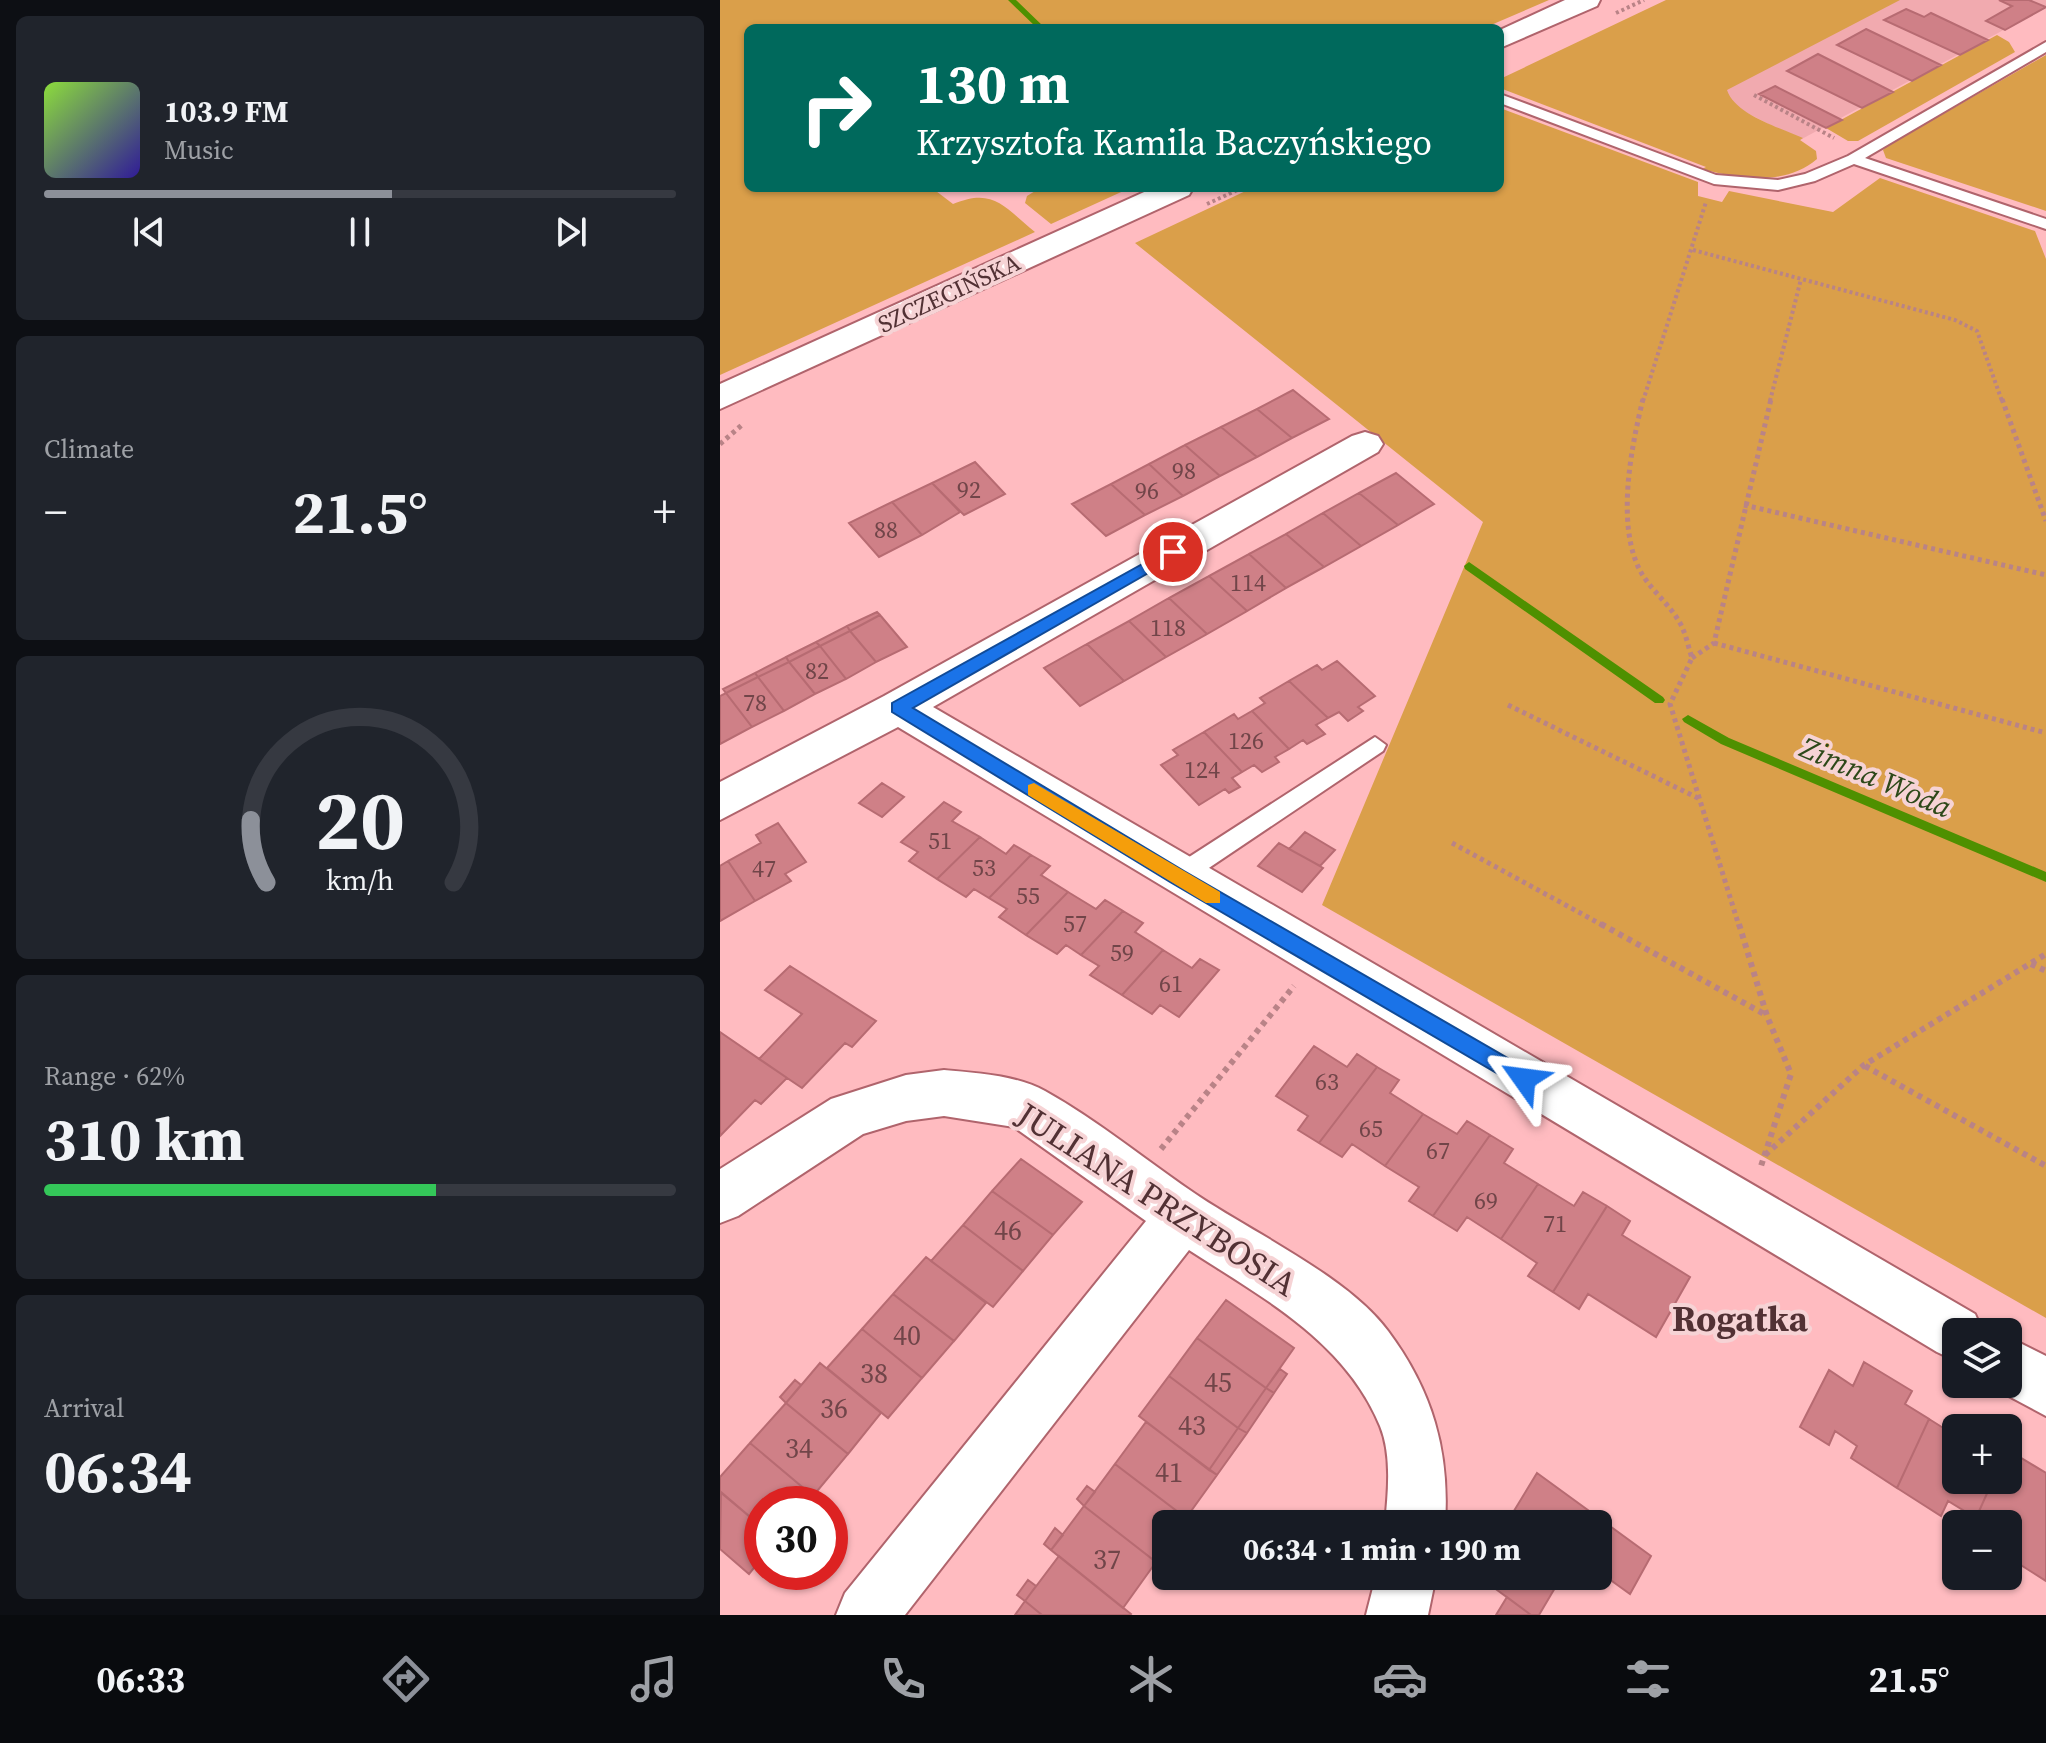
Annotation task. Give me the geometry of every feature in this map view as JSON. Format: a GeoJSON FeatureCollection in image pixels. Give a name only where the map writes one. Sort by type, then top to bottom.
{"type":"FeatureCollection","features":[{"type":"Feature","properties":{"kind":"street"},"geometry":{"type":"LineString","coordinates":[[1504,38],[1587,0]]}},
{"type":"Feature","properties":{"kind":"street","name":"SZCZECIŃSKA"},"geometry":{"type":"LineString","coordinates":[[720,398],[1169,192]]}},
{"type":"Feature","properties":{"kind":"street"},"geometry":{"type":"LineString","coordinates":[[720,803],[899,707],[1365,444]]}},
{"type":"Feature","properties":{"kind":"street"},"geometry":{"type":"LineString","coordinates":[[899,707],[1177,877],[1942,1325]]}},
{"type":"Feature","properties":{"kind":"street","name":"JULIANA PRZYBOSIA"},"geometry":{"type":"LineString","coordinates":[[720,1198],[849,1115],[906,1098],[944,1093],[978,1096],[1026,1107],[1183,1216],[1321,1305],[1368,1349],[1409,1422],[1418,1487],[1416,1510]]}},
{"type":"Feature","properties":{"kind":"street"},"geometry":{"type":"LineString","coordinates":[[867,1615],[1183,1216]]}},
{"type":"Feature","properties":{"kind":"street"},"geometry":{"type":"LineString","coordinates":[[2022,1373],[2046,1388]]}},
{"type":"Feature","properties":{"kind":"street"},"geometry":{"type":"LineString","coordinates":[[1397,1615],[1403,1590]]}},
{"type":"Feature","properties":{"kind":"lane"},"geometry":{"type":"LineString","coordinates":[[1504,100],[1714,179],[1778,185],[1810,178],[1853,159],[2046,46]]}},
{"type":"Feature","properties":{"kind":"lane"},"geometry":{"type":"LineString","coordinates":[[1853,159],[2046,224]]}},
{"type":"Feature","properties":{"kind":"lane"},"geometry":{"type":"LineString","coordinates":[[1177,877],[1375,745]]}},
{"type":"Feature","properties":{"kind":"path"},"geometry":{"type":"LineString","coordinates":[[1754,95],[1816,131]]}},
{"type":"Feature","properties":{"kind":"path"},"geometry":{"type":"LineString","coordinates":[[1692,658],[1680,624],[1641,575],[1632,545],[1626,480],[1636,425],[1714,179]]}},
{"type":"Feature","properties":{"kind":"path"},"geometry":{"type":"LineString","coordinates":[[1693,250],[1955,320],[1977,331],[2046,521]]}},
{"type":"Feature","properties":{"kind":"path"},"geometry":{"type":"LineString","coordinates":[[1746,1209],[1791,1074],[1767,1016],[1670,704],[1692,658],[1714,643],[1744,505],[1801,279]]}},
{"type":"Feature","properties":{"kind":"path"},"geometry":{"type":"LineString","coordinates":[[1744,505],[2046,575]]}},
{"type":"Feature","properties":{"kind":"path"},"geometry":{"type":"LineString","coordinates":[[1714,643],[2046,733]]}},
{"type":"Feature","properties":{"kind":"path"},"geometry":{"type":"LineString","coordinates":[[1508,705],[1701,799]]}},
{"type":"Feature","properties":{"kind":"path"},"geometry":{"type":"LineString","coordinates":[[1452,843],[1767,1016]]}},
{"type":"Feature","properties":{"kind":"path"},"geometry":{"type":"LineString","coordinates":[[1765,1156],[1864,1065],[2046,954]]}},
{"type":"Feature","properties":{"kind":"path"},"geometry":{"type":"LineString","coordinates":[[1135,1182],[1317,957]]}},
{"type":"Feature","properties":{"kind":"path"},"geometry":{"type":"LineString","coordinates":[[2030,963],[2046,971]]}},
{"type":"Feature","properties":{"kind":"path"},"geometry":{"type":"LineString","coordinates":[[1864,1065],[2046,1166]]}},
{"type":"Feature","properties":{"kind":"shaded area"},"geometry":{"type":"Polygon","coordinates":[[[720,0],[1549,0],[1493,24],[744,24],[744,192],[937,192],[953,204],[967,199],[989,199],[998,202],[1035,232],[720,375],[720,0]]]}},
{"type":"Feature","properties":{"kind":"shaded area"},"geometry":{"type":"Polygon","coordinates":[[[1666,0],[1900,0],[1727,90],[1739,107],[1749,114],[1803,138],[1800,140],[1816,151],[1817,159],[1805,168],[1777,177],[1747,177],[1702,169],[1706,167],[1504,90],[1504,77],[1666,0]]]}},
{"type":"Feature","properties":{"kind":"shaded area"},"geometry":{"type":"Polygon","coordinates":[[[1856,0],[2046,0],[2046,7],[1800,140],[1696,87],[1856,0]]]}},
{"type":"Feature","properties":{"kind":"shaded area"},"geometry":{"type":"Polygon","coordinates":[[[1997,35],[2009,42],[2015,52],[1858,141],[1848,141],[1826,128],[1997,35]]]}},
{"type":"Feature","properties":{"kind":"shaded area"},"geometry":{"type":"Polygon","coordinates":[[[2046,55],[2046,211],[1886,158],[1883,150],[1887,146],[2046,55]]]}},
{"type":"Feature","properties":{"kind":"shaded area"},"geometry":{"type":"Polygon","coordinates":[[[1504,109],[1698,182],[1698,196],[1722,202],[1729,191],[1833,212],[1880,178],[2035,231],[2046,259],[2046,1318],[1322,905],[1483,522],[1135,243],[1243,192],[1504,192],[1504,109]]]}},
{"type":"Feature","properties":{"kind":"shaded area"},"geometry":{"type":"Polygon","coordinates":[[[1034,192],[1121,192],[1051,224],[1025,203],[1027,196],[1034,192]]]}},
{"type":"Feature","properties":{"kind":"building"},"geometry":{"type":"Polygon","coordinates":[[[1999,0],[2029,0],[2046,7],[2005,30],[1986,21],[2012,6],[1999,0]]]}},
{"type":"Feature","properties":{"kind":"building"},"geometry":{"type":"Polygon","coordinates":[[[1906,9],[1924,17],[1931,13],[1988,40],[1960,55],[1884,20],[1906,9]]]}},
{"type":"Feature","properties":{"kind":"building"},"geometry":{"type":"Polygon","coordinates":[[[1866,29],[1941,65],[1912,81],[1837,45],[1866,29]]]}},
{"type":"Feature","properties":{"kind":"building"},"geometry":{"type":"Polygon","coordinates":[[[1818,54],[1893,92],[1862,108],[1787,71],[1818,54]]]}},
{"type":"Feature","properties":{"kind":"building"},"geometry":{"type":"Polygon","coordinates":[[[1775,86],[1842,120],[1826,128],[1759,94],[1775,86]]]}},
{"type":"Feature","properties":{"kind":"building"},"geometry":{"type":"Polygon","coordinates":[[[1293,390],[1329,419],[1292,438],[1257,409],[1293,390]]]}},
{"type":"Feature","properties":{"kind":"building"},"geometry":{"type":"Polygon","coordinates":[[[1257,409],[1292,438],[1257,457],[1221,427],[1257,409]]]}},
{"type":"Feature","properties":{"kind":"building"},"geometry":{"type":"Polygon","coordinates":[[[1221,427],[1257,457],[1220,476],[1185,445],[1221,427]]]}},
{"type":"Feature","properties":{"kind":"building"},"geometry":{"type":"Polygon","coordinates":[[[1185,445],[1220,476],[1183,496],[1149,464],[1185,445]]]}},
{"type":"Feature","properties":{"kind":"building"},"geometry":{"type":"Polygon","coordinates":[[[975,462],[1005,494],[964,515],[932,483],[975,462]]]}},
{"type":"Feature","properties":{"kind":"building"},"geometry":{"type":"Polygon","coordinates":[[[1149,464],[1183,496],[1145,515],[1111,484],[1149,464]]]}},
{"type":"Feature","properties":{"kind":"building"},"geometry":{"type":"Polygon","coordinates":[[[1396,473],[1434,504],[1398,525],[1359,493],[1396,473]]]}},
{"type":"Feature","properties":{"kind":"building"},"geometry":{"type":"Polygon","coordinates":[[[932,483],[960,512],[922,535],[892,502],[932,483]]]}},
{"type":"Feature","properties":{"kind":"building"},"geometry":{"type":"Polygon","coordinates":[[[1111,484],[1145,515],[1106,536],[1072,504],[1111,484]]]}},
{"type":"Feature","properties":{"kind":"building"},"geometry":{"type":"Polygon","coordinates":[[[1359,493],[1398,525],[1361,546],[1323,513],[1359,493]]]}},
{"type":"Feature","properties":{"kind":"building"},"geometry":{"type":"Polygon","coordinates":[[[892,502],[922,535],[879,557],[849,523],[892,502]]]}},
{"type":"Feature","properties":{"kind":"building"},"geometry":{"type":"Polygon","coordinates":[[[1323,513],[1361,546],[1324,567],[1286,534],[1323,513]]]}},
{"type":"Feature","properties":{"kind":"building"},"geometry":{"type":"Polygon","coordinates":[[[1286,534],[1324,567],[1286,588],[1249,554],[1286,534]]]}},
{"type":"Feature","properties":{"kind":"building"},"geometry":{"type":"Polygon","coordinates":[[[1249,554],[1286,588],[1247,611],[1209,576],[1249,554]]]}},
{"type":"Feature","properties":{"kind":"building"},"geometry":{"type":"Polygon","coordinates":[[[1209,576],[1247,611],[1207,634],[1169,598],[1209,576]]]}},
{"type":"Feature","properties":{"kind":"building"},"geometry":{"type":"Polygon","coordinates":[[[1169,598],[1207,634],[1166,657],[1129,621],[1169,598]]]}},
{"type":"Feature","properties":{"kind":"building"},"geometry":{"type":"Polygon","coordinates":[[[877,612],[880,615],[850,631],[847,626],[877,612]]]}},
{"type":"Feature","properties":{"kind":"building"},"geometry":{"type":"Polygon","coordinates":[[[880,615],[907,647],[876,662],[850,631],[880,615]]]}},
{"type":"Feature","properties":{"kind":"building"},"geometry":{"type":"Polygon","coordinates":[[[1129,621],[1166,657],[1124,681],[1087,644],[1129,621]]]}},
{"type":"Feature","properties":{"kind":"building"},"geometry":{"type":"Polygon","coordinates":[[[847,626],[850,631],[820,646],[816,642],[847,626]]]}},
{"type":"Feature","properties":{"kind":"building"},"geometry":{"type":"Polygon","coordinates":[[[850,631],[876,662],[846,679],[820,646],[850,631]]]}},
{"type":"Feature","properties":{"kind":"building"},"geometry":{"type":"Polygon","coordinates":[[[816,642],[820,646],[789,662],[786,657],[816,642]]]}},
{"type":"Feature","properties":{"kind":"building"},"geometry":{"type":"Polygon","coordinates":[[[1087,644],[1124,681],[1080,706],[1044,668],[1087,644]]]}},
{"type":"Feature","properties":{"kind":"building"},"geometry":{"type":"Polygon","coordinates":[[[820,646],[846,679],[815,694],[789,662],[820,646]]]}},
{"type":"Feature","properties":{"kind":"building"},"geometry":{"type":"Polygon","coordinates":[[[786,657],[789,662],[758,677],[755,673],[786,657]]]}},
{"type":"Feature","properties":{"kind":"building"},"geometry":{"type":"Polygon","coordinates":[[[1337,661],[1375,696],[1358,707],[1363,711],[1348,721],[1339,712],[1328,718],[1289,681],[1317,665],[1322,670],[1337,661]]]}},
{"type":"Feature","properties":{"kind":"building"},"geometry":{"type":"Polygon","coordinates":[[[789,662],[815,694],[784,711],[758,677],[789,662]]]}},
{"type":"Feature","properties":{"kind":"building"},"geometry":{"type":"Polygon","coordinates":[[[755,673],[758,677],[726,693],[723,689],[755,673]]]}},
{"type":"Feature","properties":{"kind":"building"},"geometry":{"type":"Polygon","coordinates":[[[758,677],[784,711],[752,727],[726,693],[758,677]]]}},
{"type":"Feature","properties":{"kind":"building"},"geometry":{"type":"Polygon","coordinates":[[[1289,681],[1328,718],[1316,725],[1325,734],[1307,744],[1303,740],[1289,749],[1252,711],[1265,703],[1260,698],[1289,681]]]}},
{"type":"Feature","properties":{"kind":"building"},"geometry":{"type":"Polygon","coordinates":[[[726,693],[752,727],[720,744],[720,696],[726,693]]]}},
{"type":"Feature","properties":{"kind":"building"},"geometry":{"type":"Polygon","coordinates":[[[1252,711],[1289,749],[1275,757],[1279,762],[1262,772],[1254,765],[1242,772],[1204,732],[1234,714],[1238,719],[1252,711]]]}},
{"type":"Feature","properties":{"kind":"building"},"geometry":{"type":"Polygon","coordinates":[[[1204,732],[1242,772],[1232,778],[1240,787],[1229,793],[1225,789],[1199,805],[1161,765],[1178,755],[1173,750],[1204,732]]]}},
{"type":"Feature","properties":{"kind":"building"},"geometry":{"type":"Polygon","coordinates":[[[882,783],[904,797],[882,817],[859,803],[882,783]]]}},
{"type":"Feature","properties":{"kind":"building"},"geometry":{"type":"Polygon","coordinates":[[[944,802],[961,812],[952,821],[980,837],[937,879],[909,861],[918,852],[901,842],[944,802]]]}},
{"type":"Feature","properties":{"kind":"building"},"geometry":{"type":"Polygon","coordinates":[[[778,823],[806,862],[785,874],[791,881],[755,901],[728,861],[761,843],[756,835],[778,823]]]}},
{"type":"Feature","properties":{"kind":"building"},"geometry":{"type":"Polygon","coordinates":[[[1305,832],[1335,850],[1320,866],[1289,849],[1305,832]]]}},
{"type":"Feature","properties":{"kind":"building"},"geometry":{"type":"Polygon","coordinates":[[[980,837],[1006,854],[1014,845],[1031,855],[989,898],[974,889],[966,897],[937,879],[980,837]]]}},
{"type":"Feature","properties":{"kind":"building"},"geometry":{"type":"Polygon","coordinates":[[[1279,843],[1323,868],[1302,892],[1258,866],[1279,843]]]}},
{"type":"Feature","properties":{"kind":"building"},"geometry":{"type":"Polygon","coordinates":[[[1031,855],[1050,866],[1041,875],[1068,892],[1026,935],[999,917],[1007,909],[989,898],[1031,855]]]}},
{"type":"Feature","properties":{"kind":"building"},"geometry":{"type":"Polygon","coordinates":[[[728,861],[755,901],[720,921],[720,866],[728,861]]]}},
{"type":"Feature","properties":{"kind":"building"},"geometry":{"type":"Polygon","coordinates":[[[1068,892],[1096,909],[1105,900],[1123,911],[1081,955],[1066,945],[1057,954],[1026,935],[1068,892]]]}},
{"type":"Feature","properties":{"kind":"building"},"geometry":{"type":"Polygon","coordinates":[[[1123,911],[1143,923],[1135,932],[1163,950],[1122,995],[1090,975],[1099,966],[1081,955],[1123,911]]]}},
{"type":"Feature","properties":{"kind":"building"},"geometry":{"type":"Polygon","coordinates":[[[1163,950],[1192,968],[1200,959],[1219,970],[1179,1017],[1160,1005],[1152,1014],[1122,995],[1163,950]]]}},
{"type":"Feature","properties":{"kind":"building"},"geometry":{"type":"Polygon","coordinates":[[[790,966],[876,1021],[852,1047],[845,1043],[802,1088],[759,1059],[802,1014],[765,990],[790,966]]]}},
{"type":"Feature","properties":{"kind":"building"},"geometry":{"type":"Polygon","coordinates":[[[720,1032],[787,1078],[761,1104],[755,1100],[720,1136],[720,1032]]]}},
{"type":"Feature","properties":{"kind":"building"},"geometry":{"type":"Polygon","coordinates":[[[1314,1046],[1347,1067],[1357,1054],[1377,1067],[1319,1143],[1298,1130],[1308,1116],[1276,1096],[1314,1046]]]}},
{"type":"Feature","properties":{"kind":"building"},"geometry":{"type":"Polygon","coordinates":[[[1377,1067],[1399,1080],[1390,1093],[1423,1114],[1385,1166],[1352,1144],[1342,1157],[1319,1143],[1377,1067]]]}},
{"type":"Feature","properties":{"kind":"building"},"geometry":{"type":"Polygon","coordinates":[[[1423,1114],[1457,1134],[1467,1121],[1490,1135],[1433,1216],[1409,1201],[1419,1187],[1385,1166],[1423,1114]]]}},
{"type":"Feature","properties":{"kind":"building"},"geometry":{"type":"Polygon","coordinates":[[[1490,1135],[1513,1149],[1504,1163],[1538,1184],[1501,1239],[1467,1217],[1457,1231],[1433,1216],[1490,1135]]]}},
{"type":"Feature","properties":{"kind":"building"},"geometry":{"type":"Polygon","coordinates":[[[1021,1159],[1082,1202],[1053,1235],[992,1191],[1021,1159]]]}},
{"type":"Feature","properties":{"kind":"building"},"geometry":{"type":"Polygon","coordinates":[[[1538,1184],[1574,1206],[1583,1192],[1607,1206],[1553,1292],[1528,1276],[1537,1263],[1501,1239],[1538,1184]]]}},
{"type":"Feature","properties":{"kind":"building"},"geometry":{"type":"Polygon","coordinates":[[[992,1191],[1053,1235],[1023,1271],[963,1225],[992,1191]]]}},
{"type":"Feature","properties":{"kind":"building"},"geometry":{"type":"Polygon","coordinates":[[[1607,1206],[1630,1221],[1622,1235],[1690,1277],[1656,1337],[1588,1294],[1579,1309],[1553,1292],[1607,1206]]]}},
{"type":"Feature","properties":{"kind":"building"},"geometry":{"type":"Polygon","coordinates":[[[963,1225],[1023,1271],[993,1307],[931,1261],[963,1225]]]}},
{"type":"Feature","properties":{"kind":"building"},"geometry":{"type":"Polygon","coordinates":[[[926,1257],[986,1303],[954,1341],[893,1294],[926,1257]]]}},
{"type":"Feature","properties":{"kind":"building"},"geometry":{"type":"Polygon","coordinates":[[[893,1294],[954,1341],[922,1378],[862,1329],[893,1294]]]}},
{"type":"Feature","properties":{"kind":"building"},"geometry":{"type":"Polygon","coordinates":[[[1226,1300],[1294,1348],[1266,1388],[1197,1338],[1226,1300]]]}},
{"type":"Feature","properties":{"kind":"building"},"geometry":{"type":"Polygon","coordinates":[[[862,1329],[922,1378],[888,1418],[827,1368],[862,1329]]]}},
{"type":"Feature","properties":{"kind":"building"},"geometry":{"type":"Polygon","coordinates":[[[1197,1338],[1266,1388],[1238,1428],[1169,1376],[1197,1338]]]}},
{"type":"Feature","properties":{"kind":"building"},"geometry":{"type":"Polygon","coordinates":[[[1864,1362],[1912,1391],[1905,1404],[1929,1419],[1897,1488],[1851,1458],[1857,1446],[1835,1431],[1829,1445],[1800,1427],[1829,1370],[1853,1386],[1864,1362]]]}},
{"type":"Feature","properties":{"kind":"building"},"geometry":{"type":"Polygon","coordinates":[[[820,1363],[881,1413],[848,1454],[786,1403],[820,1363]]]}},
{"type":"Feature","properties":{"kind":"building"},"geometry":{"type":"Polygon","coordinates":[[[1280,1369],[1287,1374],[1274,1393],[1266,1388],[1280,1369]]]}},
{"type":"Feature","properties":{"kind":"building"},"geometry":{"type":"Polygon","coordinates":[[[1169,1376],[1238,1428],[1209,1470],[1139,1416],[1169,1376]]]}},
{"type":"Feature","properties":{"kind":"building"},"geometry":{"type":"Polygon","coordinates":[[[795,1380],[801,1385],[786,1403],[780,1397],[795,1380]]]}},
{"type":"Feature","properties":{"kind":"building"},"geometry":{"type":"Polygon","coordinates":[[[1266,1388],[1274,1393],[1247,1433],[1238,1428],[1266,1388]]]}},
{"type":"Feature","properties":{"kind":"building"},"geometry":{"type":"Polygon","coordinates":[[[786,1403],[848,1454],[821,1486],[801,1486],[750,1443],[786,1403]]]}},
{"type":"Feature","properties":{"kind":"building"},"geometry":{"type":"Polygon","coordinates":[[[1929,1419],[1942,1427],[1942,1494],[1987,1494],[1980,1510],[1963,1510],[1948,1501],[1941,1516],[1897,1488],[1929,1419]]]}},
{"type":"Feature","properties":{"kind":"building"},"geometry":{"type":"Polygon","coordinates":[[[1146,1422],[1217,1475],[1192,1510],[1175,1510],[1115,1464],[1146,1422]]]}},
{"type":"Feature","properties":{"kind":"building"},"geometry":{"type":"Polygon","coordinates":[[[1238,1428],[1247,1433],[1217,1475],[1209,1470],[1238,1428]]]}},
{"type":"Feature","properties":{"kind":"building"},"geometry":{"type":"Polygon","coordinates":[[[750,1443],[801,1486],[744,1486],[744,1512],[720,1492],[720,1477],[750,1443]]]}},
{"type":"Feature","properties":{"kind":"building"},"geometry":{"type":"Polygon","coordinates":[[[2022,1458],[2046,1473],[2046,1581],[2022,1566],[2022,1510],[1980,1510],[1987,1494],[2022,1494],[2022,1458]]]}},
{"type":"Feature","properties":{"kind":"building"},"geometry":{"type":"Polygon","coordinates":[[[1115,1464],[1175,1510],[1152,1510],[1152,1559],[1084,1506],[1115,1464]]]}},
{"type":"Feature","properties":{"kind":"building"},"geometry":{"type":"Polygon","coordinates":[[[1537,1473],[1588,1510],[1515,1510],[1537,1473]]]}},
{"type":"Feature","properties":{"kind":"building"},"geometry":{"type":"Polygon","coordinates":[[[1087,1486],[1095,1492],[1084,1506],[1077,1499],[1087,1486]]]}},
{"type":"Feature","properties":{"kind":"building"},"geometry":{"type":"Polygon","coordinates":[[[721,1492],[744,1512],[744,1570],[720,1549],[721,1492]]]}},
{"type":"Feature","properties":{"kind":"building"},"geometry":{"type":"Polygon","coordinates":[[[1084,1506],[1152,1559],[1152,1568],[1123,1608],[1051,1550],[1084,1506]]]}},
{"type":"Feature","properties":{"kind":"building"},"geometry":{"type":"Polygon","coordinates":[[[1055,1528],[1063,1535],[1051,1550],[1044,1544],[1055,1528]]]}},
{"type":"Feature","properties":{"kind":"building"},"geometry":{"type":"Polygon","coordinates":[[[1612,1528],[1651,1556],[1630,1594],[1612,1581],[1612,1528]]]}},
{"type":"Feature","properties":{"kind":"building"},"geometry":{"type":"Polygon","coordinates":[[[1059,1556],[1131,1614],[1042,1615],[1025,1601],[1059,1556]]]}},
{"type":"Feature","properties":{"kind":"building"},"geometry":{"type":"Polygon","coordinates":[[[1028,1580],[1036,1586],[1025,1601],[1017,1595],[1028,1580]]]}},
{"type":"Feature","properties":{"kind":"building"},"geometry":{"type":"Polygon","coordinates":[[[1497,1590],[1554,1590],[1539,1615],[1531,1615],[1497,1590]]]}},
{"type":"Feature","properties":{"kind":"building"},"geometry":{"type":"Polygon","coordinates":[[[1507,1597],[1531,1615],[1496,1615],[1507,1597]]]}},
{"type":"Feature","properties":{"kind":"building"},"geometry":{"type":"Polygon","coordinates":[[[1025,1601],[1042,1615],[1015,1615],[1025,1601]]]}},
{"type":"Feature","properties":{"kind":"waterway","name":"Zimna Woda"},"geometry":{"type":"LineString","coordinates":[[1012,0],[1037,24]]}},
{"type":"Feature","properties":{"kind":"waterway","name":"Zimna Woda"},"geometry":{"type":"LineString","coordinates":[[1469,566],[1659,700]]}},
{"type":"Feature","properties":{"kind":"waterway","name":"Zimna Woda"},"geometry":{"type":"LineString","coordinates":[[1688,719],[1725,741],[2046,877]]}},
{"type":"Feature","properties":{"kind":"slow traffic"},"geometry":{"type":"LineString","coordinates":[[1034,790],[1213,897]]}},
{"type":"Feature","properties":{"kind":"district","name":"Rogatka"},"geometry":{"type":"Point","coordinates":[1740,1318]}},
{"type":"Feature","properties":{"kind":"route"},"geometry":{"type":"LineString","coordinates":[[1173,552],[899,707],[1177,877],[1403,1005],[1524,1079]]}}]}
